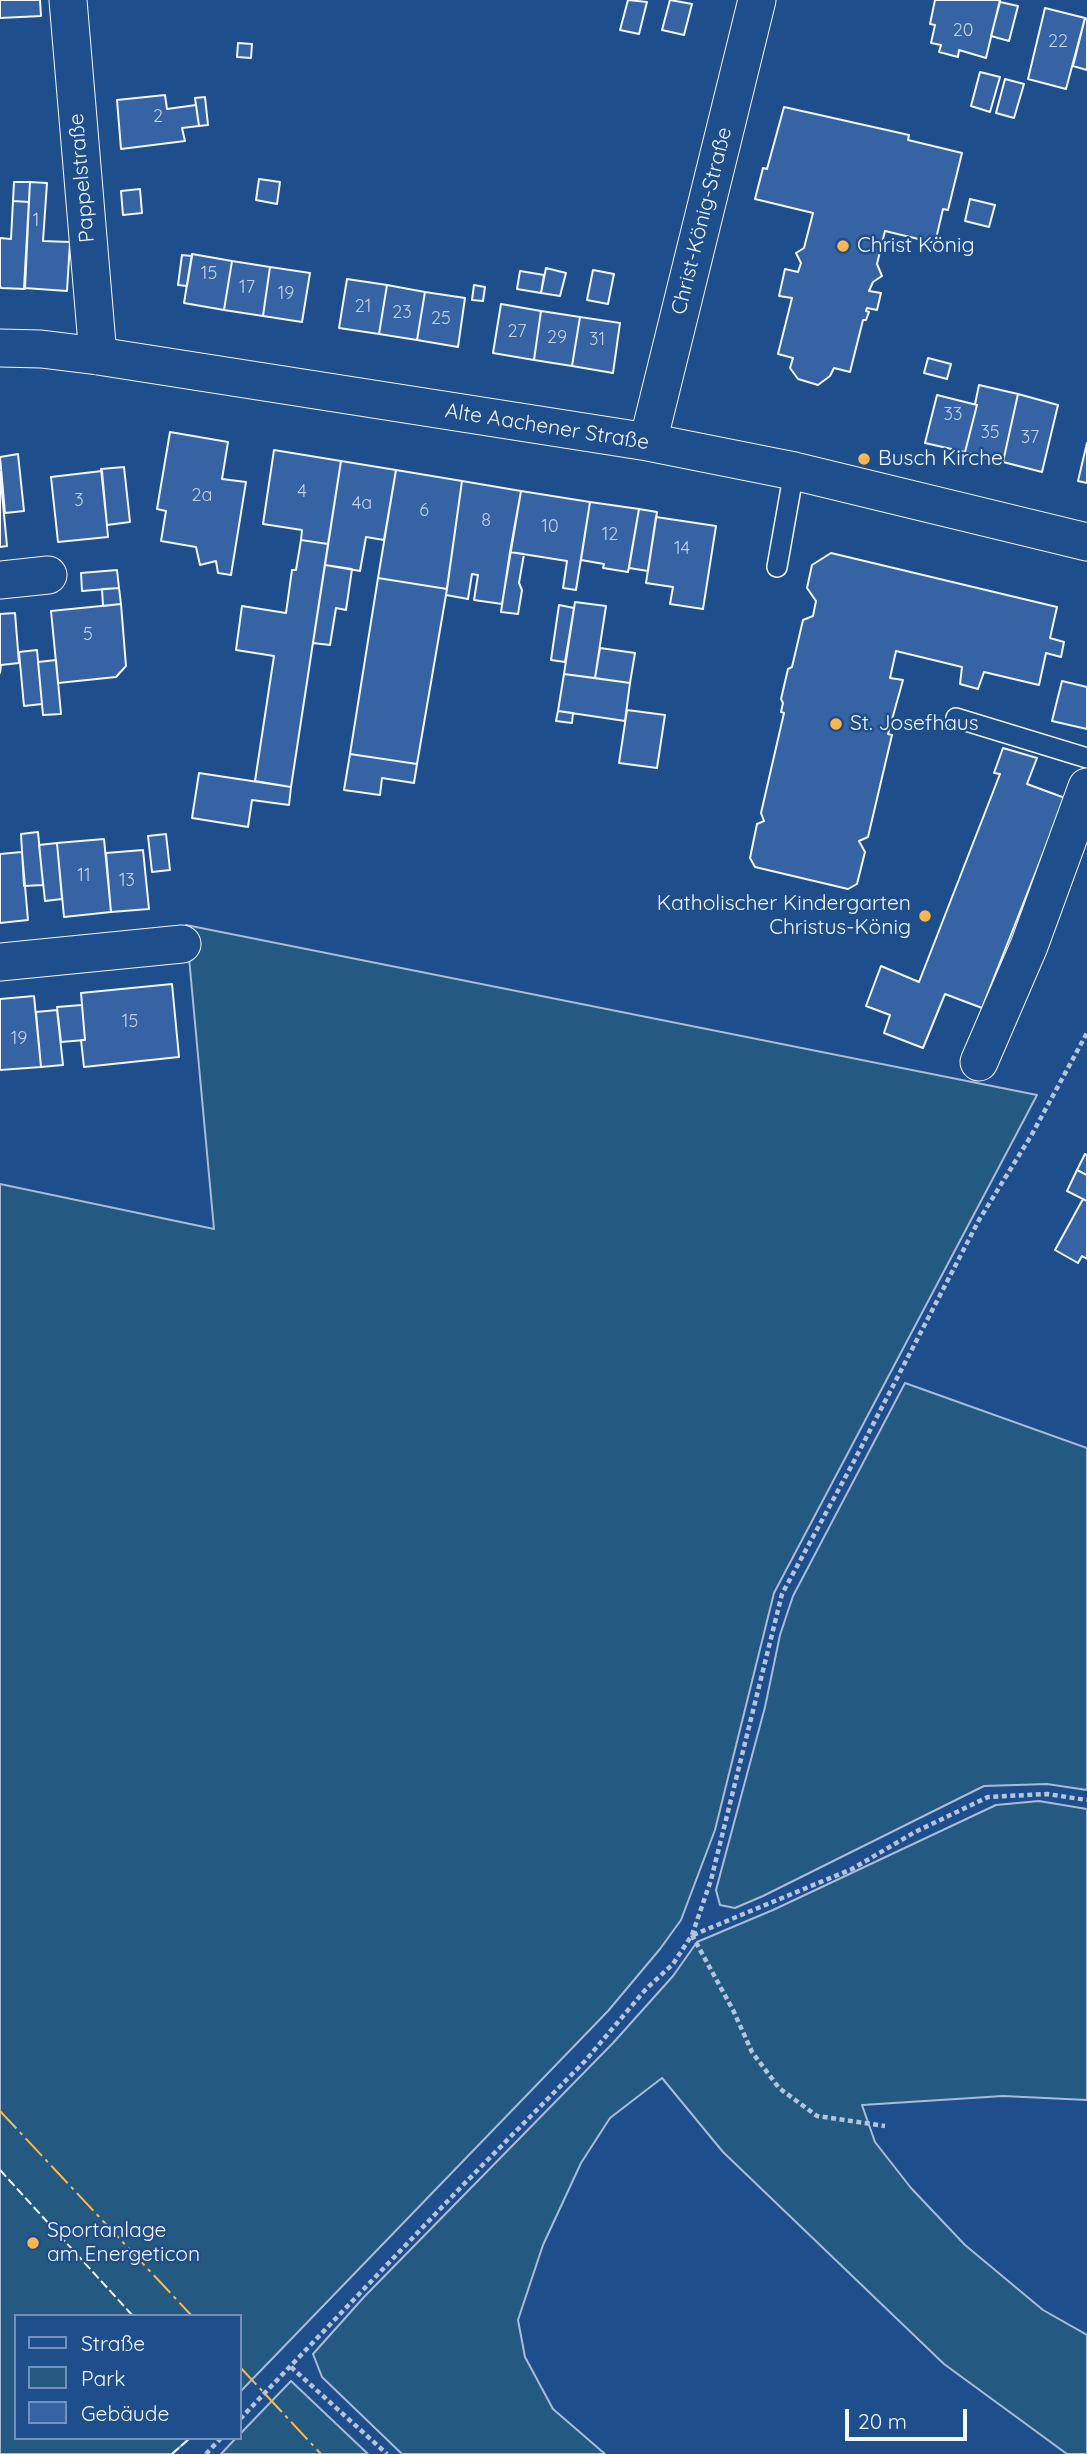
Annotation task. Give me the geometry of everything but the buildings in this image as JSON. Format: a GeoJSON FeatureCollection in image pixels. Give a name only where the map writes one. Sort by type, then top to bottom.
{"type":"FeatureCollection","features":[{"type":"Feature","properties":{"kind":"street","name":"Pappelstraße"},"geometry":{"type":"LineString","coordinates":[[68,0],[98,356]]}},
{"type":"Feature","properties":{"kind":"street","name":"Christ-König-Straße"},"geometry":{"type":"LineString","coordinates":[[648,443],[757,0]]}},
{"type":"Feature","properties":{"kind":"street","name":"Alte Aachener Straße"},"geometry":{"type":"LineString","coordinates":[[0,348],[41,349],[98,356],[648,443],[794,471],[1087,542]]}},
{"type":"Feature","properties":{"kind":"street"},"geometry":{"type":"LineString","coordinates":[[0,580],[48,575]]}},
{"type":"Feature","properties":{"kind":"street"},"geometry":{"type":"LineString","coordinates":[[979,1062],[1029,946],[1087,787]]}},
{"type":"Feature","properties":{"kind":"street"},"geometry":{"type":"LineString","coordinates":[[0,962],[182,944]]}},
{"type":"Feature","properties":{"kind":"lane"},"geometry":{"type":"LineString","coordinates":[[777,567],[794,471]]}},
{"type":"Feature","properties":{"kind":"lane"},"geometry":{"type":"LineString","coordinates":[[956,718],[1087,758]]}},
{"type":"Feature","properties":{"kind":"path"},"geometry":{"type":"LineString","coordinates":[[242,2417],[585,2061],[646,1989],[673,1964],[692,1935],[711,1880],[782,1594],[979,1220],[1031,1136],[1087,1033]]}},
{"type":"Feature","properties":{"kind":"path"},"geometry":{"type":"LineString","coordinates":[[692,1935],[852,1869],[915,1832],[988,1797],[1047,1794],[1087,1800]]}},
{"type":"Feature","properties":{"kind":"path"},"geometry":{"type":"LineString","coordinates":[[692,1935],[733,2010],[752,2052],[779,2088],[817,2116],[885,2126]]}},
{"type":"Feature","properties":{"kind":"path"},"geometry":{"type":"LineString","coordinates":[[291,2367],[387,2454]]}},
{"type":"Feature","properties":{"kind":"path"},"geometry":{"type":"LineString","coordinates":[[206,2454],[219,2440]]}},
{"type":"Feature","properties":{"kind":"green space"},"geometry":{"type":"Polygon","coordinates":[[[186,925],[1037,1095],[774,1593],[715,1830],[681,1920],[660,1949],[608,2011],[242,2390],[242,2314],[14,2314],[14,2440],[188,2440],[172,2454],[0,2454],[0,1184],[214,1229],[186,925]]]}},
{"type":"Feature","properties":{"kind":"green space"},"geometry":{"type":"Polygon","coordinates":[[[905,1383],[1087,1448],[1087,1790],[1047,1784],[984,1786],[763,1896],[735,1908],[720,1905],[716,1890],[765,1707],[780,1635],[793,1596],[905,1383]]]}},
{"type":"Feature","properties":{"kind":"green space"},"geometry":{"type":"Polygon","coordinates":[[[1039,1801],[1087,1809],[1087,2100],[1003,2096],[862,2105],[875,2142],[911,2188],[965,2245],[1043,2310],[1087,2335],[1087,2454],[1067,2454],[944,2364],[723,2152],[662,2078],[610,2118],[581,2163],[543,2245],[518,2320],[525,2357],[553,2409],[605,2454],[402,2454],[322,2377],[313,2354],[364,2297],[613,2043],[673,1976],[697,1942],[773,1910],[996,1805],[1039,1801]]]}},
{"type":"Feature","properties":{"kind":"green space"},"geometry":{"type":"Polygon","coordinates":[[[291,2381],[368,2454],[221,2454],[234,2440],[242,2440],[242,2432],[291,2381]]]}},
{"type":"Feature","properties":{"kind":"fence"},"geometry":{"type":"LineString","coordinates":[[0,2170],[131,2314]]}},
{"type":"Feature","properties":{"kind":"fence"},"geometry":{"type":"LineString","coordinates":[[172,2454],[188,2440]]}},
{"type":"Feature","properties":{"kind":"power"},"geometry":{"type":"LineString","coordinates":[[0,2111],[190,2314]]}},
{"type":"Feature","properties":{"kind":"power"},"geometry":{"type":"LineString","coordinates":[[242,2369],[321,2454]]}},
{"type":"Feature","properties":{"kind":"place","name":"Christ König"},"geometry":{"type":"Point","coordinates":[843,246]}},
{"type":"Feature","properties":{"kind":"place","name":"Busch Kirche"},"geometry":{"type":"Point","coordinates":[864,459]}},
{"type":"Feature","properties":{"kind":"place","name":"St. Josefhaus"},"geometry":{"type":"Point","coordinates":[836,724]}},
{"type":"Feature","properties":{"kind":"place","name":"Katholischer Kindergarten Christus-König"},"geometry":{"type":"Point","coordinates":[925,916]}},
{"type":"Feature","properties":{"kind":"place","name":"Sportanlage am Energeticon"},"geometry":{"type":"Point","coordinates":[33,2243]}}]}
